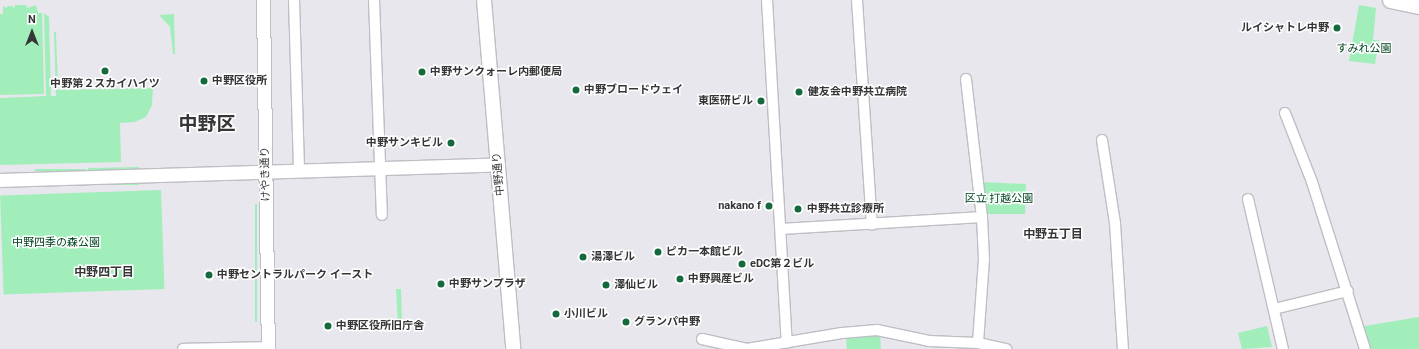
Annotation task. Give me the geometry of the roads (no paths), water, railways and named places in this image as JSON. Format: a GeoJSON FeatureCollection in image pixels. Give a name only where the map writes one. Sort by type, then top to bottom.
{"type":"FeatureCollection","features":[{"type":"Feature","properties":{"kind":"main road","name":"中野通り"},"geometry":{"type":"LineString","coordinates":[[484,0],[513,349]]}},
{"type":"Feature","properties":{"kind":"main road"},"geometry":{"type":"LineString","coordinates":[[1391,0],[1419,6]]}},
{"type":"Feature","properties":{"kind":"street","name":"けやき通り"},"geometry":{"type":"LineString","coordinates":[[263,0],[268,348]]}},
{"type":"Feature","properties":{"kind":"street"},"geometry":{"type":"LineString","coordinates":[[294,0],[299,172]]}},
{"type":"Feature","properties":{"kind":"street"},"geometry":{"type":"LineString","coordinates":[[374,0],[382,215]]}},
{"type":"Feature","properties":{"kind":"street"},"geometry":{"type":"LineString","coordinates":[[767,0],[787,342]]}},
{"type":"Feature","properties":{"kind":"street"},"geometry":{"type":"LineString","coordinates":[[857,0],[872,225]]}},
{"type":"Feature","properties":{"kind":"street"},"geometry":{"type":"LineString","coordinates":[[966,79],[982,216],[984,259],[978,342]]}},
{"type":"Feature","properties":{"kind":"street"},"geometry":{"type":"LineString","coordinates":[[1285,113],[1312,182],[1348,291],[1365,349]]}},
{"type":"Feature","properties":{"kind":"street"},"geometry":{"type":"LineString","coordinates":[[1102,140],[1115,223],[1123,349]]}},
{"type":"Feature","properties":{"kind":"street"},"geometry":{"type":"LineString","coordinates":[[0,180],[299,172],[498,164]]}},
{"type":"Feature","properties":{"kind":"street"},"geometry":{"type":"LineString","coordinates":[[1248,199],[1283,349]]}},
{"type":"Feature","properties":{"kind":"street"},"geometry":{"type":"LineString","coordinates":[[781,230],[872,225],[982,216]]}},
{"type":"Feature","properties":{"kind":"street"},"geometry":{"type":"LineString","coordinates":[[1274,309],[1348,291]]}},
{"type":"Feature","properties":{"kind":"street"},"geometry":{"type":"LineString","coordinates":[[702,339],[740,349],[842,332],[877,330],[930,341],[978,342],[1006,349]]}},
{"type":"Feature","properties":{"kind":"street"},"geometry":{"type":"LineString","coordinates":[[183,349],[268,348]]}},
{"type":"Feature","properties":{"kind":"place","name":"ルイシャトレ中野"},"geometry":{"type":"Point","coordinates":[1337,28]}},
{"type":"Feature","properties":{"kind":"place","name":"中野第２スカイハイツ"},"geometry":{"type":"Point","coordinates":[105,71]}},
{"type":"Feature","properties":{"kind":"place","name":"中野サンクォーレ内郵便局"},"geometry":{"type":"Point","coordinates":[422,72]}},
{"type":"Feature","properties":{"kind":"place","name":"中野区役所"},"geometry":{"type":"Point","coordinates":[204,81]}},
{"type":"Feature","properties":{"kind":"place","name":"中野ブロードウェイ"},"geometry":{"type":"Point","coordinates":[576,90]}},
{"type":"Feature","properties":{"kind":"place","name":"健友会中野共立病院"},"geometry":{"type":"Point","coordinates":[799,92]}},
{"type":"Feature","properties":{"kind":"place","name":"東医研ビル"},"geometry":{"type":"Point","coordinates":[761,101]}},
{"type":"Feature","properties":{"kind":"place","name":"中野サンキビル"},"geometry":{"type":"Point","coordinates":[451,143]}},
{"type":"Feature","properties":{"kind":"place","name":"nakano f"},"geometry":{"type":"Point","coordinates":[769,206]}},
{"type":"Feature","properties":{"kind":"place","name":"中野共立診療所"},"geometry":{"type":"Point","coordinates":[798,209]}},
{"type":"Feature","properties":{"kind":"place","name":"ピカ一本館ビル"},"geometry":{"type":"Point","coordinates":[658,252]}},
{"type":"Feature","properties":{"kind":"place","name":"湯澤ビル"},"geometry":{"type":"Point","coordinates":[583,257]}},
{"type":"Feature","properties":{"kind":"place","name":"eDC第２ビル"},"geometry":{"type":"Point","coordinates":[742,264]}},
{"type":"Feature","properties":{"kind":"place","name":"中野セントラルパーク イースト"},"geometry":{"type":"Point","coordinates":[209,275]}},
{"type":"Feature","properties":{"kind":"place","name":"中野興産ビル"},"geometry":{"type":"Point","coordinates":[680,279]}},
{"type":"Feature","properties":{"kind":"place","name":"中野サンプラザ"},"geometry":{"type":"Point","coordinates":[441,284]}},
{"type":"Feature","properties":{"kind":"place","name":"澤仙ビル"},"geometry":{"type":"Point","coordinates":[606,285]}},
{"type":"Feature","properties":{"kind":"place","name":"小川ビル"},"geometry":{"type":"Point","coordinates":[556,314]}},
{"type":"Feature","properties":{"kind":"place","name":"グランパ中野"},"geometry":{"type":"Point","coordinates":[626,322]}},
{"type":"Feature","properties":{"kind":"place","name":"中野区役所旧庁舎"},"geometry":{"type":"Point","coordinates":[328,326]}},
{"type":"Feature","properties":{"kind":"district","name":"中野区"},"geometry":{"type":"Point","coordinates":[207,124]}},
{"type":"Feature","properties":{"kind":"district","name":"中野五丁目"},"geometry":{"type":"Point","coordinates":[1053,235]}},
{"type":"Feature","properties":{"kind":"district","name":"中野四丁目"},"geometry":{"type":"Point","coordinates":[104,273]}},
{"type":"Feature","properties":{"kind":"park label","name":"すみれ公園"},"geometry":{"type":"Point","coordinates":[1364,49]}},
{"type":"Feature","properties":{"kind":"park label","name":"区立 打越公園"},"geometry":{"type":"Point","coordinates":[999,199]}},
{"type":"Feature","properties":{"kind":"park label","name":"中野四季の森公園"},"geometry":{"type":"Point","coordinates":[56,243]}}]}
